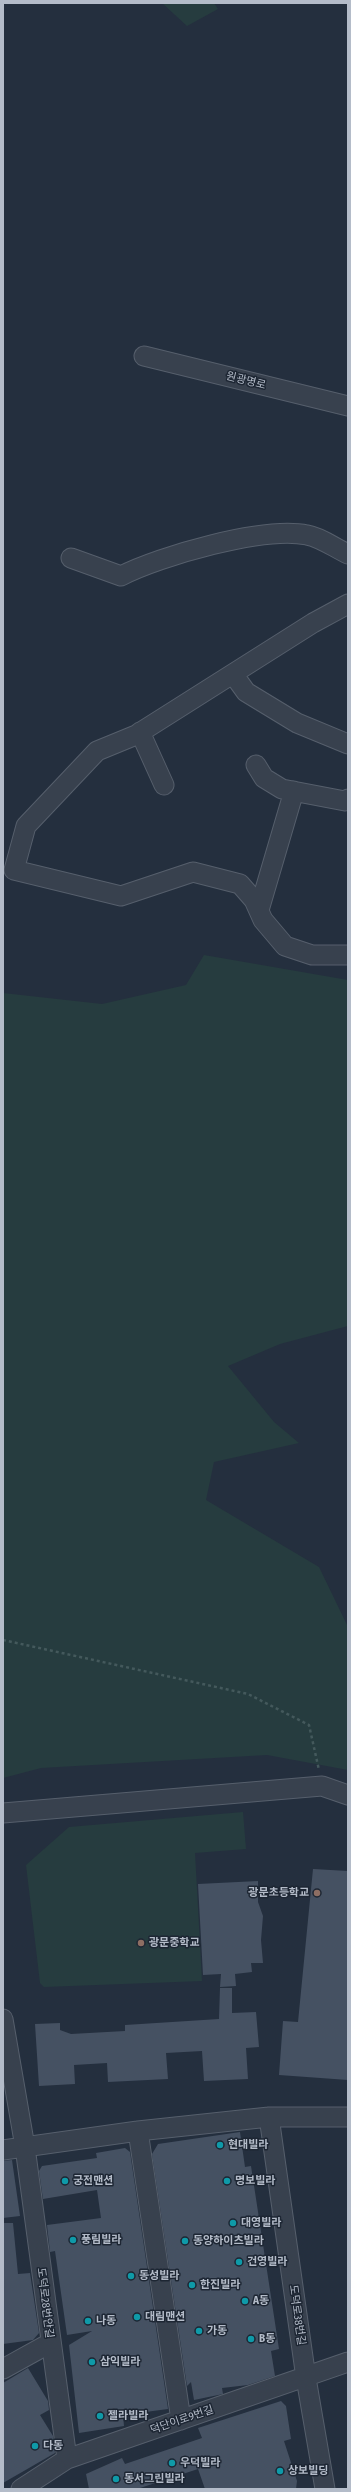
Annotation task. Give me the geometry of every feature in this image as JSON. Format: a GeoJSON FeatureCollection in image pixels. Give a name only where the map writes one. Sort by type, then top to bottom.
{"type":"FeatureCollection","features":[{"type":"Feature","properties":{"kind":"street","name":"원광명로"},"geometry":{"type":"LineString","coordinates":[[144,356],[348,406]]}},
{"type":"Feature","properties":{"kind":"street"},"geometry":{"type":"LineString","coordinates":[[71,558],[121,576],[160,559],[260,535],[280,533],[308,535],[348,554]]}},
{"type":"Feature","properties":{"kind":"street"},"geometry":{"type":"LineString","coordinates":[[348,604],[140,732],[97,751],[26,826],[14,870],[121,896],[193,872],[240,884],[254,900],[263,920],[285,946],[312,955],[348,955]]}},
{"type":"Feature","properties":{"kind":"street"},"geometry":{"type":"LineString","coordinates":[[233,674],[246,692],[297,723],[348,744]]}},
{"type":"Feature","properties":{"kind":"street"},"geometry":{"type":"LineString","coordinates":[[140,732],[164,785]]}},
{"type":"Feature","properties":{"kind":"street"},"geometry":{"type":"LineString","coordinates":[[256,765],[264,778],[282,789],[345,801],[348,799]]}},
{"type":"Feature","properties":{"kind":"street"},"geometry":{"type":"LineString","coordinates":[[259,910],[294,791]]}},
{"type":"Feature","properties":{"kind":"street"},"geometry":{"type":"LineString","coordinates":[[3,1813],[322,1786],[348,1795]]}},
{"type":"Feature","properties":{"kind":"street","name":"도덕로28번안길"},"geometry":{"type":"LineString","coordinates":[[3,2019],[25,2147],[50,2343],[68,2459]]}},
{"type":"Feature","properties":{"kind":"street"},"geometry":{"type":"LineString","coordinates":[[3,2150],[138,2130],[268,2117],[348,2117]]}},
{"type":"Feature","properties":{"kind":"street","name":"도덕로38번길"},"geometry":{"type":"LineString","coordinates":[[268,2117],[306,2378],[325,2489]]}},
{"type":"Feature","properties":{"kind":"street"},"geometry":{"type":"LineString","coordinates":[[138,2130],[181,2420]]}},
{"type":"Feature","properties":{"kind":"street"},"geometry":{"type":"LineString","coordinates":[[3,2369],[50,2343]]}},
{"type":"Feature","properties":{"kind":"street","name":"덕단이로9번길"},"geometry":{"type":"LineString","coordinates":[[21,2489],[68,2459],[306,2378],[348,2362]]}},
{"type":"Feature","properties":{"kind":"path"},"geometry":{"type":"LineString","coordinates":[[3,1640],[248,1694],[309,1725],[322,1786]]}},
{"type":"Feature","properties":{"kind":"green space"},"geometry":{"type":"Polygon","coordinates":[[[162,3],[214,3],[218,9],[187,26],[162,3]]]}},
{"type":"Feature","properties":{"kind":"green space"},"geometry":{"type":"Polygon","coordinates":[[[204,955],[348,980],[348,1326],[280,1344],[228,1366],[274,1422],[299,1443],[214,1462],[206,1500],[319,1567],[348,1627],[348,1770],[267,1755],[41,1768],[3,1778],[3,993],[102,1004],[186,985],[204,955]]]}},
{"type":"Feature","properties":{"kind":"green space"},"geometry":{"type":"Polygon","coordinates":[[[243,1812],[246,1849],[195,1853],[202,1981],[44,1987],[40,1983],[26,1865],[69,1827],[243,1812]]]}},
{"type":"Feature","properties":{"kind":"building"},"geometry":{"type":"Polygon","coordinates":[[[313,1869],[348,1871],[348,2080],[279,2075],[283,2021],[298,2022],[313,1869]]]}},
{"type":"Feature","properties":{"kind":"building"},"geometry":{"type":"Polygon","coordinates":[[[258,1881],[258,1902],[263,1916],[261,1940],[263,1963],[251,1963],[252,1972],[235,1974],[236,1986],[220,1987],[221,1974],[203,1975],[198,1884],[258,1881]]]}},
{"type":"Feature","properties":{"kind":"building"},"geometry":{"type":"Polygon","coordinates":[[[220,1988],[232,1988],[232,2013],[256,2012],[259,2047],[246,2048],[248,2079],[204,2081],[202,2051],[166,2053],[168,2079],[108,2082],[107,2063],[74,2065],[75,2084],[39,2086],[35,2024],[60,2023],[60,2030],[71,2034],[125,2031],[125,2025],[219,2019],[220,1988]]]}},
{"type":"Feature","properties":{"kind":"building"},"geometry":{"type":"Polygon","coordinates":[[[240,2132],[245,2167],[251,2166],[279,2349],[271,2351],[275,2376],[248,2385],[222,2388],[223,2394],[194,2400],[191,2382],[187,2386],[152,2154],[158,2144],[240,2132]]]}},
{"type":"Feature","properties":{"kind":"building"},"geometry":{"type":"Polygon","coordinates":[[[125,2148],[130,2152],[168,2409],[123,2415],[124,2426],[79,2433],[69,2345],[92,2331],[67,2335],[55,2251],[50,2252],[47,2225],[101,2218],[97,2190],[43,2199],[39,2171],[42,2166],[97,2158],[96,2153],[125,2148]]]}},
{"type":"Feature","properties":{"kind":"building"},"geometry":{"type":"Polygon","coordinates":[[[12,2160],[20,2216],[3,2218],[3,2161],[12,2160]]]}},
{"type":"Feature","properties":{"kind":"building"},"geometry":{"type":"Polygon","coordinates":[[[3,2223],[13,2223],[18,2274],[30,2273],[39,2333],[33,2340],[3,2344],[3,2223]]]}},
{"type":"Feature","properties":{"kind":"building"},"geometry":{"type":"Polygon","coordinates":[[[28,2368],[48,2401],[49,2410],[40,2415],[53,2436],[55,2453],[3,2483],[3,2383],[28,2368]]]}},
{"type":"Feature","properties":{"kind":"building"},"geometry":{"type":"Polygon","coordinates":[[[281,2401],[286,2406],[291,2439],[284,2441],[297,2481],[296,2489],[205,2489],[198,2469],[137,2489],[89,2489],[86,2474],[122,2458],[125,2464],[202,2438],[198,2428],[281,2401]]]}},
{"type":"Feature","properties":{"kind":"place","name":"광문초등학교"},"geometry":{"type":"Point","coordinates":[317,1893]}},
{"type":"Feature","properties":{"kind":"place","name":"광문중학교"},"geometry":{"type":"Point","coordinates":[141,1943]}},
{"type":"Feature","properties":{"kind":"place","name":"현대빌라"},"geometry":{"type":"Point","coordinates":[220,2145]}},
{"type":"Feature","properties":{"kind":"place","name":"궁전맨션"},"geometry":{"type":"Point","coordinates":[65,2181]}},
{"type":"Feature","properties":{"kind":"place","name":"명보빌라"},"geometry":{"type":"Point","coordinates":[227,2181]}},
{"type":"Feature","properties":{"kind":"place","name":"대영빌라"},"geometry":{"type":"Point","coordinates":[233,2223]}},
{"type":"Feature","properties":{"kind":"place","name":"풍림빌라"},"geometry":{"type":"Point","coordinates":[73,2240]}},
{"type":"Feature","properties":{"kind":"place","name":"동양하이츠빌라"},"geometry":{"type":"Point","coordinates":[185,2241]}},
{"type":"Feature","properties":{"kind":"place","name":"건영빌라"},"geometry":{"type":"Point","coordinates":[239,2262]}},
{"type":"Feature","properties":{"kind":"place","name":"동성빌라"},"geometry":{"type":"Point","coordinates":[131,2276]}},
{"type":"Feature","properties":{"kind":"place","name":"한진빌라"},"geometry":{"type":"Point","coordinates":[192,2285]}},
{"type":"Feature","properties":{"kind":"place","name":"A동"},"geometry":{"type":"Point","coordinates":[245,2301]}},
{"type":"Feature","properties":{"kind":"place","name":"대림맨션"},"geometry":{"type":"Point","coordinates":[137,2317]}},
{"type":"Feature","properties":{"kind":"place","name":"나동"},"geometry":{"type":"Point","coordinates":[88,2321]}},
{"type":"Feature","properties":{"kind":"place","name":"가동"},"geometry":{"type":"Point","coordinates":[199,2331]}},
{"type":"Feature","properties":{"kind":"place","name":"B동"},"geometry":{"type":"Point","coordinates":[251,2339]}},
{"type":"Feature","properties":{"kind":"place","name":"삼익빌라"},"geometry":{"type":"Point","coordinates":[92,2362]}},
{"type":"Feature","properties":{"kind":"place","name":"젤라빌라"},"geometry":{"type":"Point","coordinates":[100,2416]}},
{"type":"Feature","properties":{"kind":"place","name":"다동"},"geometry":{"type":"Point","coordinates":[35,2446]}},
{"type":"Feature","properties":{"kind":"place","name":"우덕빌라"},"geometry":{"type":"Point","coordinates":[172,2463]}},
{"type":"Feature","properties":{"kind":"place","name":"상보빌딩"},"geometry":{"type":"Point","coordinates":[280,2471]}},
{"type":"Feature","properties":{"kind":"place","name":"동서그린빌라"},"geometry":{"type":"Point","coordinates":[116,2479]}}]}
